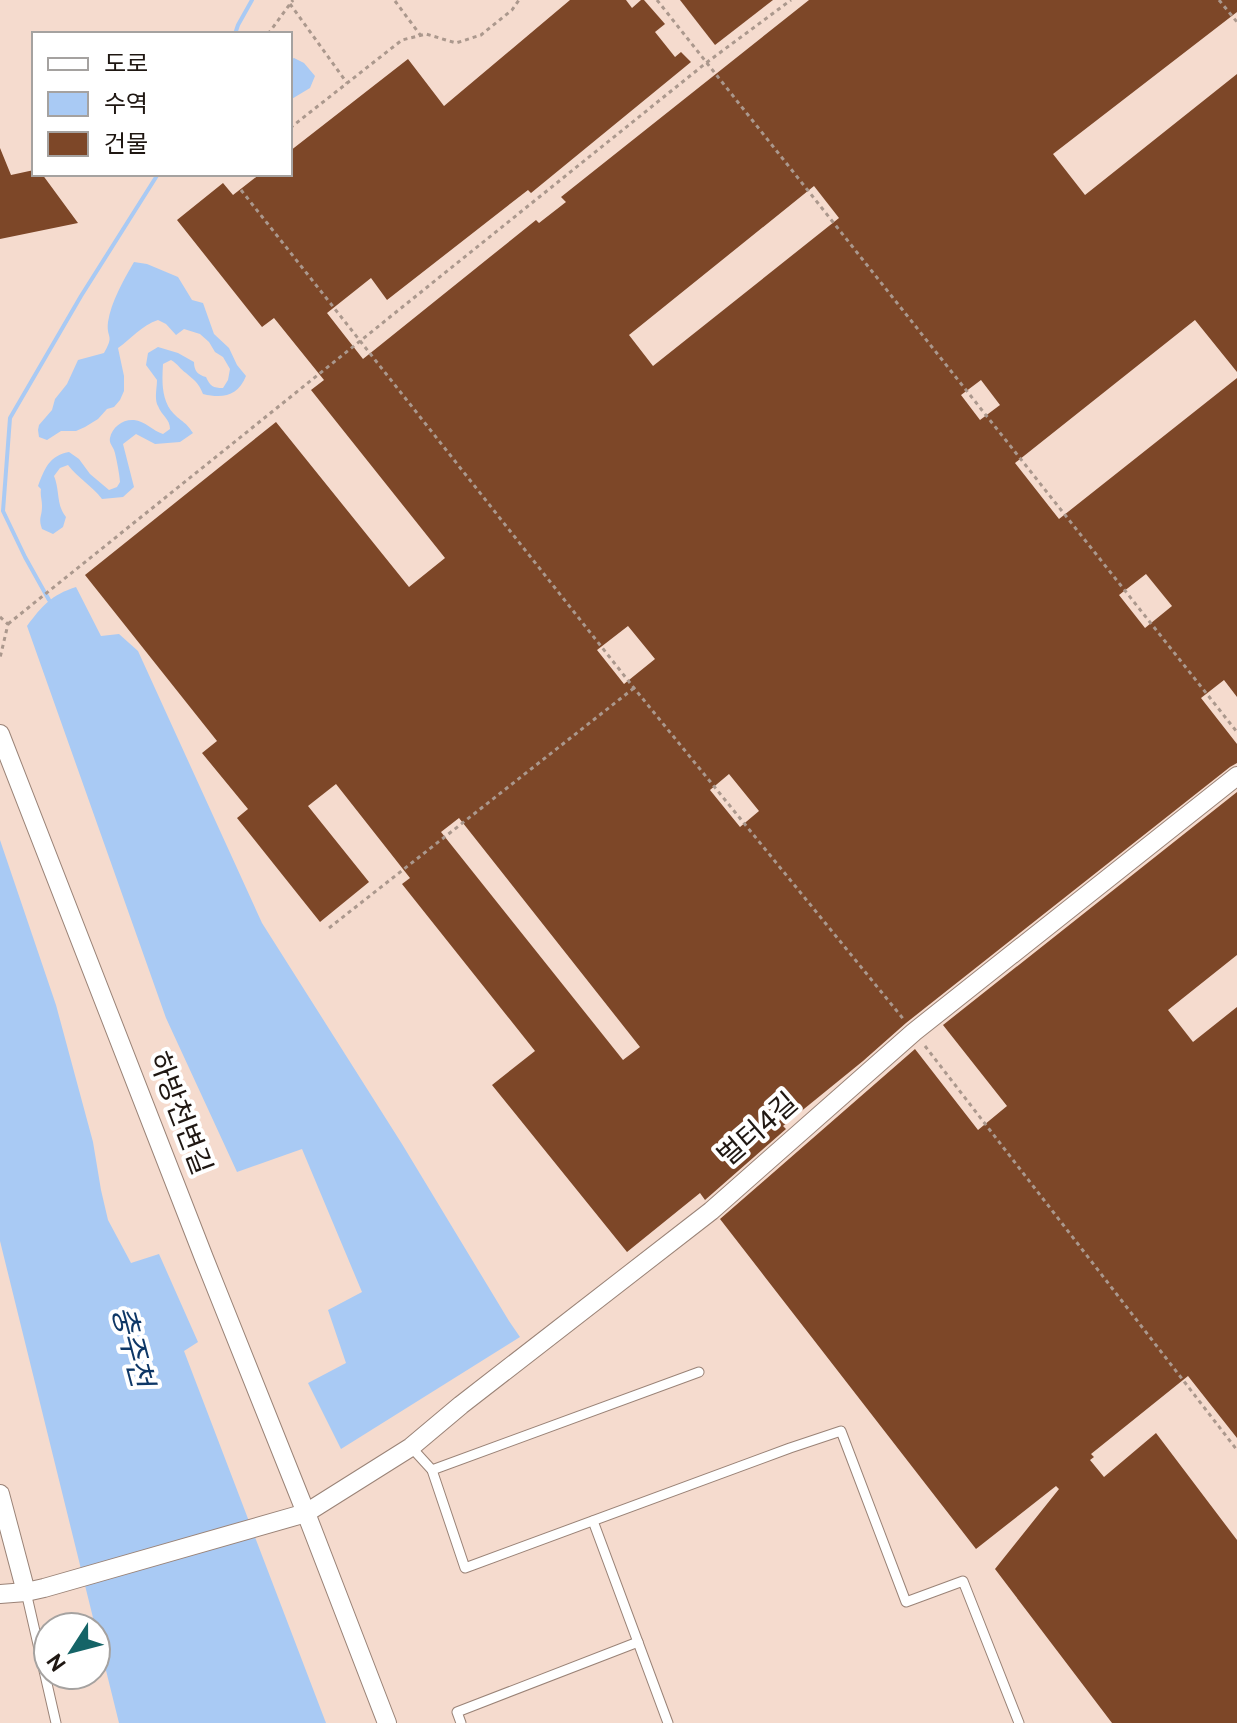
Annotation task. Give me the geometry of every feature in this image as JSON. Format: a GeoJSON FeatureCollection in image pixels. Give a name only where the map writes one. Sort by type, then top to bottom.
{"type":"FeatureCollection","features":[{"type":"Feature","properties":{"kind":"street","name":"하방천변길"},"geometry":{"type":"LineString","coordinates":[[0,734],[387,1723]]}},
{"type":"Feature","properties":{"kind":"street","name":"벌터4길"},"geometry":{"type":"LineString","coordinates":[[0,1594],[35,1590],[306,1513],[411,1447],[473,1395],[711,1211],[914,1032],[1237,776]]}},
{"type":"Feature","properties":{"kind":"street"},"geometry":{"type":"LineString","coordinates":[[0,1494],[35,1590]]}},
{"type":"Feature","properties":{"kind":"lane"},"geometry":{"type":"LineString","coordinates":[[432,1470],[699,1372]]}},
{"type":"Feature","properties":{"kind":"lane"},"geometry":{"type":"LineString","coordinates":[[411,1447],[432,1470],[465,1568],[841,1431],[906,1602],[963,1581],[1019,1723]]}},
{"type":"Feature","properties":{"kind":"lane"},"geometry":{"type":"LineString","coordinates":[[593,1521],[668,1723]]}},
{"type":"Feature","properties":{"kind":"lane"},"geometry":{"type":"LineString","coordinates":[[35,1590],[56,1723]]}},
{"type":"Feature","properties":{"kind":"lane"},"geometry":{"type":"LineString","coordinates":[[461,1723],[457,1712],[638,1642]]}},
{"type":"Feature","properties":{"kind":"path"},"geometry":{"type":"LineString","coordinates":[[292,126],[402,40],[426,34],[456,43],[481,35],[512,10],[519,0]]}},
{"type":"Feature","properties":{"kind":"path"},"geometry":{"type":"LineString","coordinates":[[657,0],[1237,732]]}},
{"type":"Feature","properties":{"kind":"path"},"geometry":{"type":"LineString","coordinates":[[0,658],[8,624],[36,600],[706,63],[791,0]]}},
{"type":"Feature","properties":{"kind":"path"},"geometry":{"type":"LineString","coordinates":[[1219,0],[1237,22]]}},
{"type":"Feature","properties":{"kind":"path"},"geometry":{"type":"LineString","coordinates":[[395,1],[421,36]]}},
{"type":"Feature","properties":{"kind":"path"},"geometry":{"type":"LineString","coordinates":[[269,32],[291,2],[347,83]]}},
{"type":"Feature","properties":{"kind":"path"},"geometry":{"type":"LineString","coordinates":[[241,190],[634,688],[914,1032],[1237,1450]]}},
{"type":"Feature","properties":{"kind":"path"},"geometry":{"type":"LineString","coordinates":[[0,617],[8,624]]}},
{"type":"Feature","properties":{"kind":"path"},"geometry":{"type":"LineString","coordinates":[[329,928],[634,688]]}},
{"type":"Feature","properties":{"kind":"water"},"geometry":{"type":"Polygon","coordinates":[[[292,59],[304,63],[315,76],[310,88],[292,99],[292,59]]]}},
{"type":"Feature","properties":{"kind":"water"},"geometry":{"type":"Polygon","coordinates":[[[134,262],[178,277],[192,300],[203,303],[214,334],[229,348],[246,376],[234,392],[223,396],[203,394],[196,382],[171,360],[163,364],[167,403],[193,433],[180,442],[155,444],[136,434],[123,444],[134,487],[123,497],[102,499],[68,465],[60,468],[54,476],[66,517],[63,527],[53,534],[42,529],[41,489],[38,486],[52,460],[69,452],[109,490],[120,482],[110,441],[116,427],[122,422],[134,420],[163,434],[170,429],[157,403],[157,380],[146,365],[148,353],[158,347],[178,353],[194,362],[197,372],[214,387],[223,388],[228,380],[230,369],[223,357],[200,334],[184,329],[176,335],[158,320],[118,348],[124,391],[114,407],[76,431],[61,431],[47,440],[39,437],[39,425],[52,410],[55,399],[67,384],[78,360],[104,353],[110,339],[108,322],[112,307],[134,262]]]}},
{"type":"Feature","properties":{"kind":"water"},"geometry":{"type":"Polygon","coordinates":[[[76,587],[101,636],[119,634],[138,651],[262,923],[520,1337],[341,1449],[308,1383],[346,1363],[328,1310],[362,1292],[302,1149],[237,1172],[166,1018],[27,626],[48,602],[76,587]]]}},
{"type":"Feature","properties":{"kind":"water","name":"충주천"},"geometry":{"type":"Polygon","coordinates":[[[0,840],[56,1005],[93,1142],[108,1220],[131,1263],[159,1254],[198,1342],[184,1351],[326,1723],[119,1723],[111,1691],[112,1611],[91,1611],[0,1241],[0,840]]]}},
{"type":"Feature","properties":{"kind":"building"},"geometry":{"type":"Polygon","coordinates":[[[570,0],[626,0],[632,8],[644,0],[665,24],[655,32],[675,57],[681,52],[691,62],[531,193],[528,190],[387,300],[371,278],[327,313],[363,359],[536,220],[539,223],[566,202],[561,197],[809,0],[1237,0],[1237,12],[1053,154],[1085,195],[1237,74],[1237,372],[1195,320],[1015,463],[1059,519],[1237,378],[1237,697],[1224,680],[1201,698],[1237,744],[1237,763],[906,1023],[783,1126],[786,1129],[705,1200],[700,1193],[627,1252],[492,1085],[535,1051],[402,884],[410,878],[336,784],[308,806],[369,882],[320,922],[237,818],[248,809],[202,753],[217,741],[85,575],[276,422],[409,587],[445,558],[311,390],[324,380],[274,318],[262,327],[177,220],[223,183],[233,195],[257,176],[292,176],[292,149],[408,59],[444,106],[570,0]],[[814,186],[629,335],[653,366],[839,218],[814,186]],[[981,380],[961,395],[980,420],[1000,405],[981,380]],[[1146,574],[1119,595],[1145,628],[1172,606],[1146,574]],[[628,626],[597,650],[624,684],[655,659],[628,626]],[[729,774],[710,790],[740,827],[759,811],[729,774]],[[459,818],[441,832],[623,1060],[640,1047],[459,818]]]}},
{"type":"Feature","properties":{"kind":"building"},"geometry":{"type":"Polygon","coordinates":[[[680,0],[773,0],[715,45],[680,0]]]}},
{"type":"Feature","properties":{"kind":"building"},"geometry":{"type":"Polygon","coordinates":[[[0,148],[11,175],[32,170],[32,176],[43,176],[78,223],[0,239],[0,148]]]}},
{"type":"Feature","properties":{"kind":"building"},"geometry":{"type":"Polygon","coordinates":[[[1237,792],[1237,955],[1168,1010],[1193,1042],[1237,1007],[1237,1438],[1188,1376],[1091,1454],[1094,1457],[1090,1460],[1104,1477],[1156,1433],[1237,1540],[1237,1723],[1112,1723],[995,1569],[1059,1489],[1056,1486],[976,1549],[720,1219],[915,1049],[978,1130],[1007,1106],[943,1025],[1237,792]]]}},
{"type":"Feature","properties":{"kind":"waterway"},"geometry":{"type":"LineString","coordinates":[[236,32],[252,0]]}},
{"type":"Feature","properties":{"kind":"waterway"},"geometry":{"type":"LineString","coordinates":[[49,600],[3,511],[10,418],[81,296],[157,176]]}}]}
